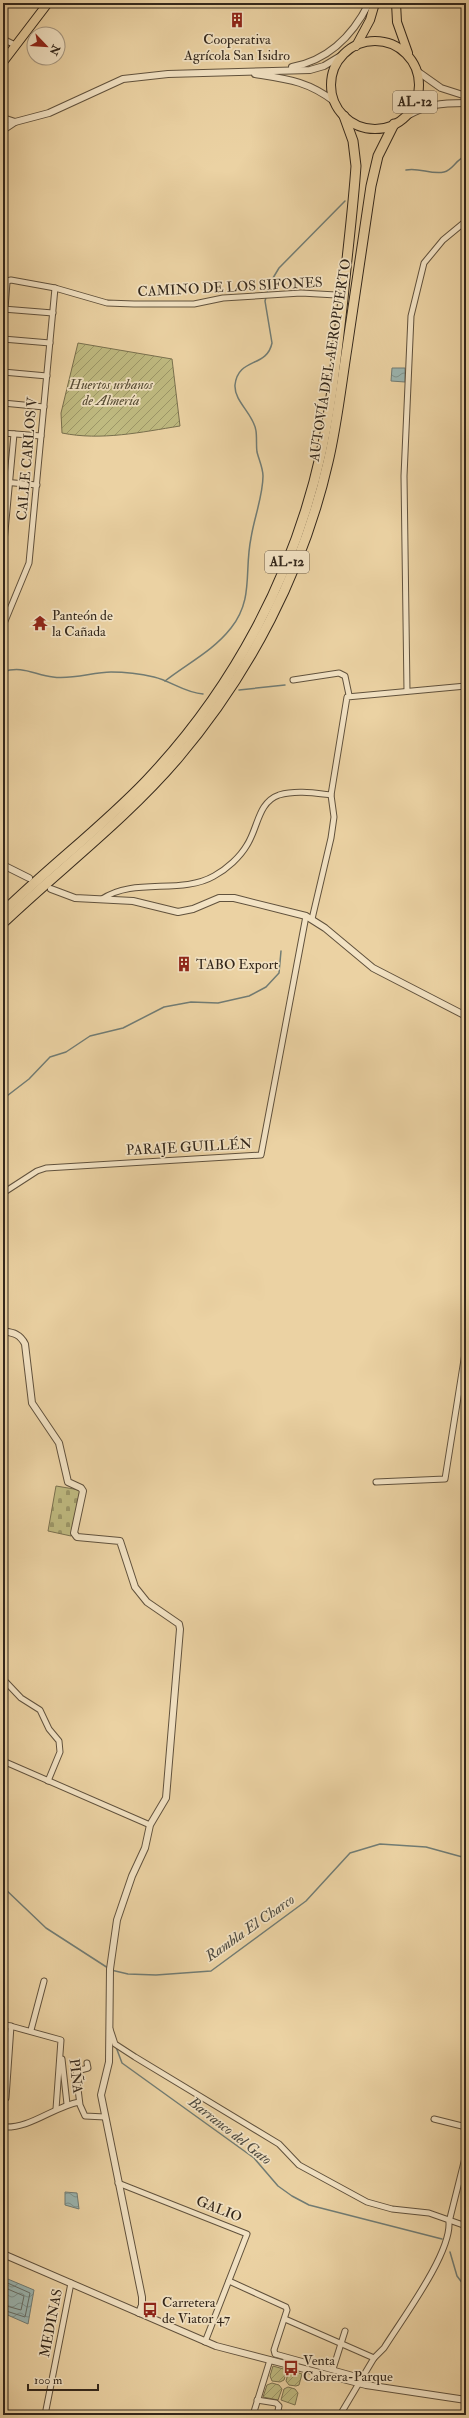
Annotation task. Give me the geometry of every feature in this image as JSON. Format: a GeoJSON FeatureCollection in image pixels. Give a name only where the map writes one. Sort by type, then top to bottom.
{"type":"FeatureCollection","features":[{"type":"Feature","properties":{"kind":"highway","name":"AUTOVÍA DEL AEROPUERTO"},"geometry":{"type":"LineString","coordinates":[[3,912],[130,797],[188,733],[242,654],[283,573],[314,482],[333,387],[356,166],[353,141],[344,116]]}},
{"type":"Feature","properties":{"kind":"highway","name":"AUTOVÍA DEL AEROPUERTO"},"geometry":{"type":"LineString","coordinates":[[3,923],[124,813],[178,757],[215,711],[238,676],[275,610],[305,539],[328,462],[338,413],[372,180],[378,156],[394,124]]}},
{"type":"Feature","properties":{"kind":"main road"},"geometry":{"type":"LineString","coordinates":[[3,62],[48,3]]}},
{"type":"Feature","properties":{"kind":"main road","name":"AL-12"},"geometry":{"type":"LineString","coordinates":[[356,46],[370,20],[374,3]]}},
{"type":"Feature","properties":{"kind":"main road","name":"AL-12"},"geometry":{"type":"LineString","coordinates":[[396,3],[400,35],[417,71],[419,83],[418,96],[413,107],[405,117],[394,124],[382,128],[372,129],[352,123],[344,116],[335,102],[332,92],[333,72],[344,54],[356,46],[373,42],[391,44],[410,58]]}},
{"type":"Feature","properties":{"kind":"street"},"geometry":{"type":"LineString","coordinates":[[281,69],[308,63],[328,53],[351,32],[369,3]]}},
{"type":"Feature","properties":{"kind":"street"},"geometry":{"type":"LineString","coordinates":[[3,39],[15,46]]}},
{"type":"Feature","properties":{"kind":"street"},"geometry":{"type":"LineString","coordinates":[[3,130],[15,122],[49,113],[123,79],[168,74],[317,68],[344,54]]}},
{"type":"Feature","properties":{"kind":"street"},"geometry":{"type":"LineString","coordinates":[[417,71],[441,88],[466,96]]}},
{"type":"Feature","properties":{"kind":"street"},"geometry":{"type":"LineString","coordinates":[[244,72],[303,83],[322,91],[335,102]]}},
{"type":"Feature","properties":{"kind":"street"},"geometry":{"type":"LineString","coordinates":[[405,117],[424,106],[438,103],[466,103]]}},
{"type":"Feature","properties":{"kind":"street"},"geometry":{"type":"LineString","coordinates":[[3,118],[15,122]]}},
{"type":"Feature","properties":{"kind":"street"},"geometry":{"type":"LineString","coordinates":[[407,691],[404,484],[411,316],[424,263],[443,240],[466,221]]}},
{"type":"Feature","properties":{"kind":"street","name":"CAMINO DE LOS SIFONES"},"geometry":{"type":"LineString","coordinates":[[5,282],[11,280],[55,288],[107,303],[194,304],[223,298],[301,293],[336,295]]}},
{"type":"Feature","properties":{"kind":"street"},"geometry":{"type":"LineString","coordinates":[[5,282],[4,309],[53,313]]}},
{"type":"Feature","properties":{"kind":"street","name":"CALLE CARLOS V"},"geometry":{"type":"LineString","coordinates":[[3,626],[4,619],[29,563],[55,288]]}},
{"type":"Feature","properties":{"kind":"street"},"geometry":{"type":"LineString","coordinates":[[3,339],[50,343]]}},
{"type":"Feature","properties":{"kind":"street"},"geometry":{"type":"LineString","coordinates":[[3,372],[47,376]]}},
{"type":"Feature","properties":{"kind":"street"},"geometry":{"type":"LineString","coordinates":[[3,403],[44,407]]}},
{"type":"Feature","properties":{"kind":"street"},"geometry":{"type":"LineString","coordinates":[[3,433],[41,436]]}},
{"type":"Feature","properties":{"kind":"street"},"geometry":{"type":"LineString","coordinates":[[3,553],[14,434]]}},
{"type":"Feature","properties":{"kind":"street"},"geometry":{"type":"LineString","coordinates":[[3,482],[37,485]]}},
{"type":"Feature","properties":{"kind":"street"},"geometry":{"type":"LineString","coordinates":[[293,680],[339,673],[345,676],[347,681],[348,695],[345,700],[331,795],[334,817],[331,838],[312,919]]}},
{"type":"Feature","properties":{"kind":"street"},"geometry":{"type":"LineString","coordinates":[[348,695],[466,686]]}},
{"type":"Feature","properties":{"kind":"street"},"geometry":{"type":"LineString","coordinates":[[102,899],[110,893],[127,889],[196,883],[213,877],[240,855],[250,839],[264,806],[269,800],[288,794],[313,792],[331,795]]}},
{"type":"Feature","properties":{"kind":"street"},"geometry":{"type":"LineString","coordinates":[[3,865],[29,878]]}},
{"type":"Feature","properties":{"kind":"street"},"geometry":{"type":"LineString","coordinates":[[51,889],[75,898],[133,901],[178,912],[193,909],[219,898],[234,898],[306,916],[312,919],[373,968],[466,1016]]}},
{"type":"Feature","properties":{"kind":"street","name":"PARAJE GUILLÉN"},"geometry":{"type":"LineString","coordinates":[[3,1193],[37,1170],[46,1168],[261,1155],[306,916]]}},
{"type":"Feature","properties":{"kind":"street"},"geometry":{"type":"LineString","coordinates":[[3,1331],[14,1333],[23,1341],[32,1403],[59,1443],[68,1482],[81,1488],[82,1491],[74,1533],[77,1537],[120,1541],[135,1588],[155,1610],[179,1624],[180,1629],[166,1798],[150,1825],[145,1848],[132,1876],[118,1920],[110,1970],[109,2062],[101,2095],[142,2297],[142,2305],[138,2313]]}},
{"type":"Feature","properties":{"kind":"street"},"geometry":{"type":"LineString","coordinates":[[376,1482],[445,1479],[466,1347]]}},
{"type":"Feature","properties":{"kind":"street"},"geometry":{"type":"LineString","coordinates":[[3,1679],[21,1698],[40,1710],[49,1729],[59,1740],[60,1752],[48,1781]]}},
{"type":"Feature","properties":{"kind":"street"},"geometry":{"type":"LineString","coordinates":[[3,1761],[150,1825]]}},
{"type":"Feature","properties":{"kind":"street"},"geometry":{"type":"LineString","coordinates":[[31,2030],[44,1981]]}},
{"type":"Feature","properties":{"kind":"street"},"geometry":{"type":"LineString","coordinates":[[3,2024],[31,2030],[62,2040],[57,2079],[56,2109]]}},
{"type":"Feature","properties":{"kind":"street"},"geometry":{"type":"LineString","coordinates":[[6,2098],[5,2074],[11,2026]]}},
{"type":"Feature","properties":{"kind":"street"},"geometry":{"type":"LineString","coordinates":[[110,2027],[115,2044],[119,2047],[279,2144],[299,2165],[367,2202],[392,2209],[429,2213],[449,2222],[466,2226]]}},
{"type":"Feature","properties":{"kind":"street","name":"PIÑA"},"geometry":{"type":"LineString","coordinates":[[61,2052],[67,2104]]}},
{"type":"Feature","properties":{"kind":"street"},"geometry":{"type":"LineString","coordinates":[[87,2062],[88,2068],[76,2073],[79,2102],[85,2116],[105,2117]]}},
{"type":"Feature","properties":{"kind":"street"},"geometry":{"type":"LineString","coordinates":[[3,2127],[18,2127],[67,2104],[79,2102]]}},
{"type":"Feature","properties":{"kind":"street"},"geometry":{"type":"LineString","coordinates":[[434,2118],[466,2127]]}},
{"type":"Feature","properties":{"kind":"street"},"geometry":{"type":"LineString","coordinates":[[340,2415],[374,2358],[384,2348],[442,2254],[450,2230],[449,2222],[466,2154]]}},
{"type":"Feature","properties":{"kind":"street","name":"GALIO"},"geometry":{"type":"LineString","coordinates":[[118,2183],[247,2234],[205,2342]]}},
{"type":"Feature","properties":{"kind":"street"},"geometry":{"type":"LineString","coordinates":[[3,2254],[205,2342],[359,2384],[466,2400]]}},
{"type":"Feature","properties":{"kind":"street"},"geometry":{"type":"LineString","coordinates":[[229,2281],[286,2307],[287,2310],[285,2319],[274,2350],[275,2354],[362,2378]]}},
{"type":"Feature","properties":{"kind":"street","name":"MEDINAS"},"geometry":{"type":"LineString","coordinates":[[45,2415],[71,2283]]}},
{"type":"Feature","properties":{"kind":"street"},"geometry":{"type":"LineString","coordinates":[[285,2319],[374,2358]]}},
{"type":"Feature","properties":{"kind":"street"},"geometry":{"type":"LineString","coordinates":[[333,2369],[345,2331]]}},
{"type":"Feature","properties":{"kind":"street"},"geometry":{"type":"LineString","coordinates":[[253,2415],[270,2360]]}},
{"type":"Feature","properties":{"kind":"street"},"geometry":{"type":"LineString","coordinates":[[258,2400],[276,2403],[279,2406],[277,2415]]}},
{"type":"Feature","properties":{"kind":"green space","name":"Huertos urbanos de Almería"},"geometry":{"type":"Polygon","coordinates":[[[78,343],[172,359],[180,426],[106,436],[62,433],[61,413],[78,343]]]}},
{"type":"Feature","properties":{"kind":"green space"},"geometry":{"type":"Polygon","coordinates":[[[56,1486],[80,1490],[71,1536],[48,1531],[56,1486]]]}},
{"type":"Feature","properties":{"kind":"green space"},"geometry":{"type":"Polygon","coordinates":[[[273,2366],[287,2370],[284,2380],[280,2382],[272,2381],[270,2376],[273,2366]]]}},
{"type":"Feature","properties":{"kind":"green space"},"geometry":{"type":"Polygon","coordinates":[[[289,2370],[302,2374],[299,2385],[289,2385],[286,2381],[289,2370]]]}},
{"type":"Feature","properties":{"kind":"green space"},"geometry":{"type":"Polygon","coordinates":[[[272,2383],[279,2385],[282,2389],[278,2400],[263,2397],[267,2385],[272,2383]]]}},
{"type":"Feature","properties":{"kind":"green space"},"geometry":{"type":"Polygon","coordinates":[[[288,2387],[295,2389],[298,2393],[295,2405],[281,2400],[284,2389],[288,2387]]]}},
{"type":"Feature","properties":{"kind":"water"},"geometry":{"type":"Polygon","coordinates":[[[392,368],[405,368],[405,382],[391,381],[392,368]]]}},
{"type":"Feature","properties":{"kind":"water"},"geometry":{"type":"Polygon","coordinates":[[[65,2192],[77,2193],[79,2209],[65,2205],[65,2192]]]}},
{"type":"Feature","properties":{"kind":"water"},"geometry":{"type":"Polygon","coordinates":[[[3,2277],[34,2290],[28,2324],[3,2313],[3,2277]]]}},
{"type":"Feature","properties":{"kind":"waterway"},"geometry":{"type":"LineString","coordinates":[[406,170],[416,169],[434,173],[444,172],[466,156]]}},
{"type":"Feature","properties":{"kind":"waterway"},"geometry":{"type":"LineString","coordinates":[[165,681],[200,656],[224,636],[238,617],[243,606],[246,595],[252,530],[262,491],[263,476],[262,467],[257,452],[254,425],[236,391],[235,385],[237,376],[241,370],[265,356],[269,351],[272,343],[265,301],[270,283],[279,268],[345,201]]}},
{"type":"Feature","properties":{"kind":"waterway"},"geometry":{"type":"LineString","coordinates":[[3,672],[10,670],[22,670],[60,678],[104,672],[133,673],[154,677],[184,689],[203,694]]}},
{"type":"Feature","properties":{"kind":"waterway"},"geometry":{"type":"LineString","coordinates":[[239,690],[285,685]]}},
{"type":"Feature","properties":{"kind":"waterway"},"geometry":{"type":"LineString","coordinates":[[3,1099],[29,1079],[50,1057],[66,1052],[90,1036],[123,1028],[164,1007],[191,1002],[218,1003],[249,996],[266,987],[279,973],[281,951]]}},
{"type":"Feature","properties":{"kind":"waterway","name":"Rambla El Charco"},"geometry":{"type":"LineString","coordinates":[[111,1970],[128,1974],[156,1975],[211,1971],[306,1901],[350,1853],[380,1844],[426,1847],[466,1858]]}},
{"type":"Feature","properties":{"kind":"waterway","name":"Rambla El Charco"},"geometry":{"type":"LineString","coordinates":[[3,1887],[46,1928],[108,1968]]}},
{"type":"Feature","properties":{"kind":"waterway","name":"Barranco del Gato"},"geometry":{"type":"LineString","coordinates":[[116,2047],[122,2063],[254,2158],[278,2186],[292,2196],[309,2205],[442,2239]]}},
{"type":"Feature","properties":{"kind":"waterway","name":"Barranco del Gato"},"geometry":{"type":"LineString","coordinates":[[450,2252],[457,2276],[466,2288]]}},
{"type":"Feature","properties":{"kind":"place","name":"Cooperativa Agrícola San Isidro"},"geometry":{"type":"Point","coordinates":[237,20]}},
{"type":"Feature","properties":{"kind":"place","name":"Panteón de la Cañada"},"geometry":{"type":"Point","coordinates":[40,623]}},
{"type":"Feature","properties":{"kind":"place","name":"TABO Export"},"geometry":{"type":"Point","coordinates":[184,964]}},
{"type":"Feature","properties":{"kind":"place","name":"Carretera de Viator 47"},"geometry":{"type":"Point","coordinates":[150,2310]}},
{"type":"Feature","properties":{"kind":"place","name":"Venta Cabrera-Parque"},"geometry":{"type":"Point","coordinates":[291,2368]}}]}
